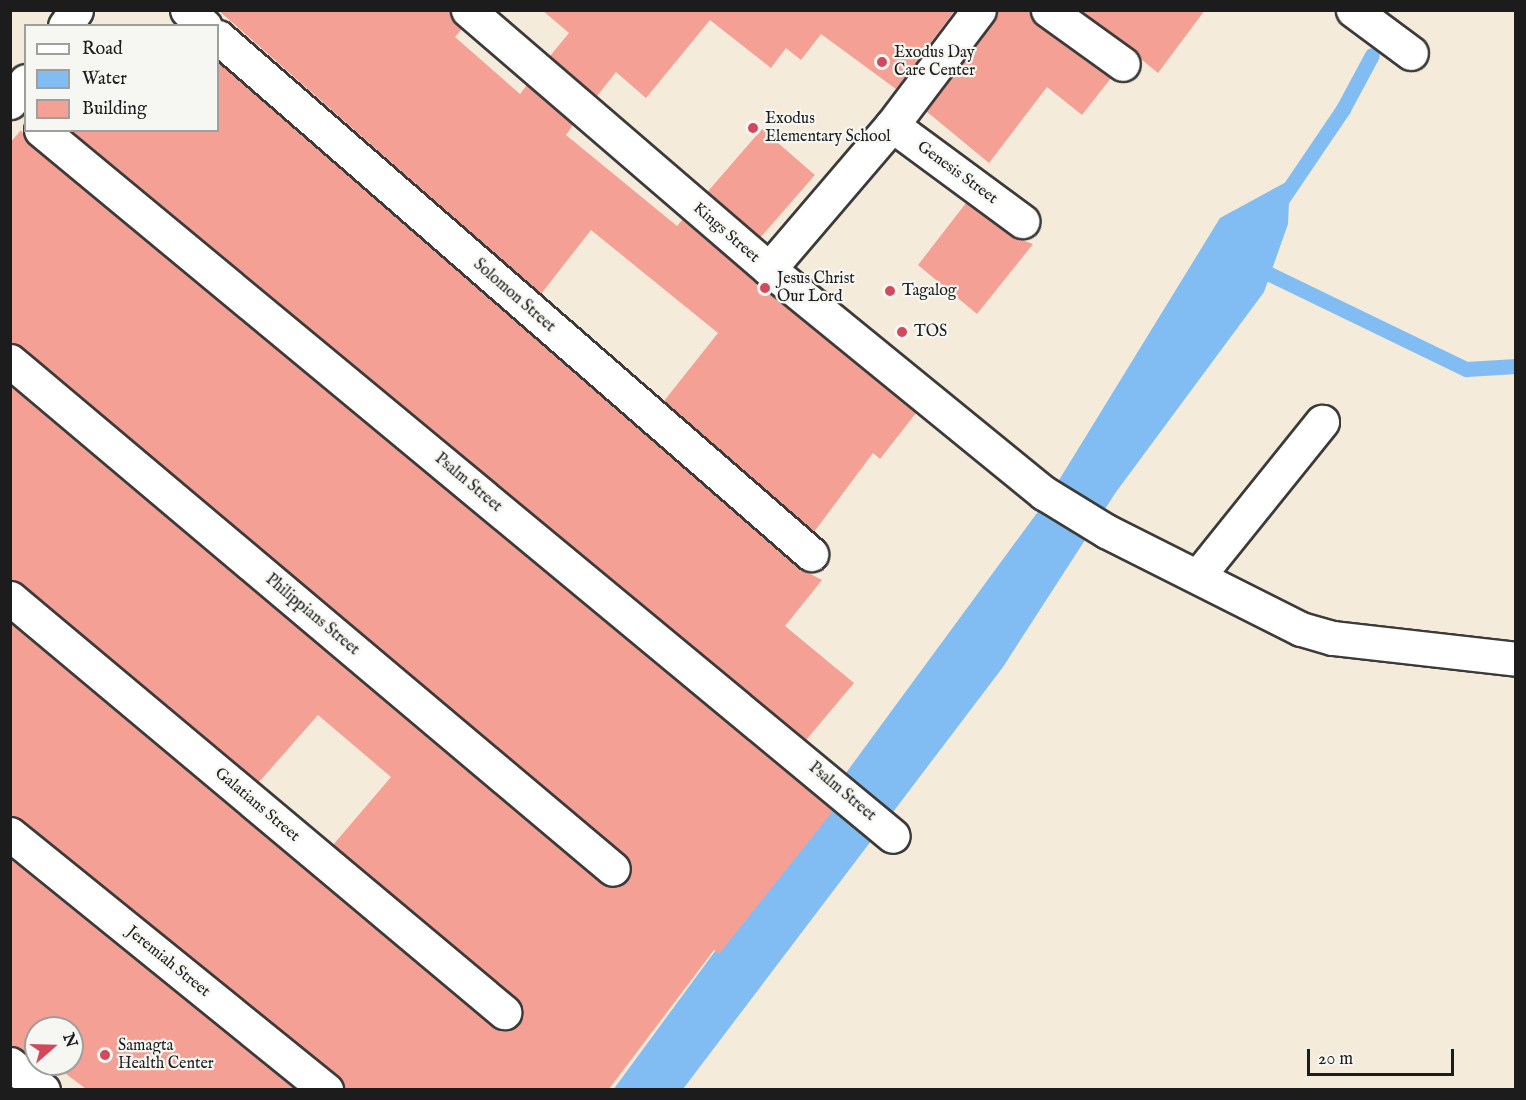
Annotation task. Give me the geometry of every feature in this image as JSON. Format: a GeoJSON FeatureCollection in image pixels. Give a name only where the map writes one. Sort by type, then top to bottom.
{"type":"FeatureCollection","features":[{"type":"Feature","properties":{"kind":"street"},"geometry":{"type":"LineString","coordinates":[[66,24],[76,10]]}},
{"type":"Feature","properties":{"kind":"street"},"geometry":{"type":"LineString","coordinates":[[187,10],[203,24]]}},
{"type":"Feature","properties":{"kind":"street","name":"Kings Street"},"geometry":{"type":"LineString","coordinates":[[468,10],[769,269],[1044,493],[1102,528],[1301,628],[1333,638],[1515,659]]}},
{"type":"Feature","properties":{"kind":"street"},"geometry":{"type":"LineString","coordinates":[[769,269],[892,126],[979,10]]}},
{"type":"Feature","properties":{"kind":"street"},"geometry":{"type":"LineString","coordinates":[[1048,10],[1123,64]]}},
{"type":"Feature","properties":{"kind":"street"},"geometry":{"type":"LineString","coordinates":[[1353,10],[1411,53]]}},
{"type":"Feature","properties":{"kind":"street","name":"Solomon Street"},"geometry":{"type":"LineString","coordinates":[[219,38],[811,554]]}},
{"type":"Feature","properties":{"kind":"street"},"geometry":{"type":"LineString","coordinates":[[24,84],[10,104],[24,115]]}},
{"type":"Feature","properties":{"kind":"street","name":"Genesis Street"},"geometry":{"type":"LineString","coordinates":[[892,126],[1022,221]]}},
{"type":"Feature","properties":{"kind":"street","name":"Psalm Street"},"geometry":{"type":"LineString","coordinates":[[43,132],[888,831]]}},
{"type":"Feature","properties":{"kind":"street","name":"Philippians Street"},"geometry":{"type":"LineString","coordinates":[[10,361],[613,869]]}},
{"type":"Feature","properties":{"kind":"street"},"geometry":{"type":"LineString","coordinates":[[1198,576],[1322,422]]}},
{"type":"Feature","properties":{"kind":"street","name":"Galatians Street"},"geometry":{"type":"LineString","coordinates":[[10,598],[504,1012]]}},
{"type":"Feature","properties":{"kind":"street","name":"Jeremiah Street"},"geometry":{"type":"LineString","coordinates":[[10,834],[326,1089]]}},
{"type":"Feature","properties":{"kind":"street"},"geometry":{"type":"LineString","coordinates":[[10,1064],[43,1089]]}},
{"type":"Feature","properties":{"kind":"water"},"geometry":{"type":"Polygon","coordinates":[[[1290,180],[1288,224],[1264,292],[1116,492],[1003,667],[683,1089],[613,1090],[1048,498],[1220,218],[1290,180]]]}},
{"type":"Feature","properties":{"kind":"building"},"geometry":{"type":"Polygon","coordinates":[[[218,10],[450,10],[462,29],[455,37],[520,94],[527,85],[573,125],[566,135],[677,226],[683,219],[916,413],[880,459],[873,453],[814,532],[664,401],[718,333],[591,230],[541,294],[218,10]]]}},
{"type":"Feature","properties":{"kind":"building"},"geometry":{"type":"Polygon","coordinates":[[[542,10],[955,10],[896,89],[821,34],[801,60],[786,48],[771,68],[710,20],[646,98],[616,72],[597,96],[550,56],[569,33],[542,10]]]}},
{"type":"Feature","properties":{"kind":"building"},"geometry":{"type":"Polygon","coordinates":[[[997,10],[1030,10],[1037,25],[1111,78],[1082,115],[1047,87],[989,163],[926,111],[997,10]]]}},
{"type":"Feature","properties":{"kind":"building"},"geometry":{"type":"Polygon","coordinates":[[[1081,10],[1205,10],[1158,73],[1081,10]]]}},
{"type":"Feature","properties":{"kind":"building"},"geometry":{"type":"Polygon","coordinates":[[[219,62],[799,568],[822,580],[785,626],[854,683],[806,740],[73,132],[219,132],[219,62]]]}},
{"type":"Feature","properties":{"kind":"building"},"geometry":{"type":"Polygon","coordinates":[[[762,129],[815,175],[760,238],[708,192],[762,129]]]}},
{"type":"Feature","properties":{"kind":"building"},"geometry":{"type":"Polygon","coordinates":[[[21,130],[29,144],[833,811],[719,954],[714,950],[609,1089],[344,1089],[338,1075],[10,816],[10,623],[492,1026],[510,1030],[522,1016],[516,998],[333,845],[391,777],[318,715],[259,782],[22,584],[10,580],[10,386],[601,883],[620,886],[631,872],[625,855],[22,347],[10,343],[10,143],[21,130]]]}},
{"type":"Feature","properties":{"kind":"building"},"geometry":{"type":"Polygon","coordinates":[[[966,203],[1011,236],[1033,244],[977,314],[918,265],[966,203]]]}},
{"type":"Feature","properties":{"kind":"building"},"geometry":{"type":"Polygon","coordinates":[[[10,859],[296,1089],[86,1089],[69,1076],[84,1076],[84,1016],[24,1016],[24,1054],[10,1046],[10,859]]]}},
{"type":"Feature","properties":{"kind":"waterway"},"geometry":{"type":"LineString","coordinates":[[1278,205],[1343,109],[1372,55]]}},
{"type":"Feature","properties":{"kind":"waterway"},"geometry":{"type":"LineString","coordinates":[[1253,266],[1466,369],[1516,366]]}},
{"type":"Feature","properties":{"kind":"place","name":"Exodus Day Care Center"},"geometry":{"type":"Point","coordinates":[882,62]}},
{"type":"Feature","properties":{"kind":"place","name":"Exodus Elementary School"},"geometry":{"type":"Point","coordinates":[753,128]}},
{"type":"Feature","properties":{"kind":"place","name":"Jesus Christ Our Lord"},"geometry":{"type":"Point","coordinates":[765,288]}},
{"type":"Feature","properties":{"kind":"place","name":"Tagalog"},"geometry":{"type":"Point","coordinates":[890,291]}},
{"type":"Feature","properties":{"kind":"place","name":"TOS"},"geometry":{"type":"Point","coordinates":[902,332]}},
{"type":"Feature","properties":{"kind":"place","name":"Samagta Health Center"},"geometry":{"type":"Point","coordinates":[105,1055]}}]}
